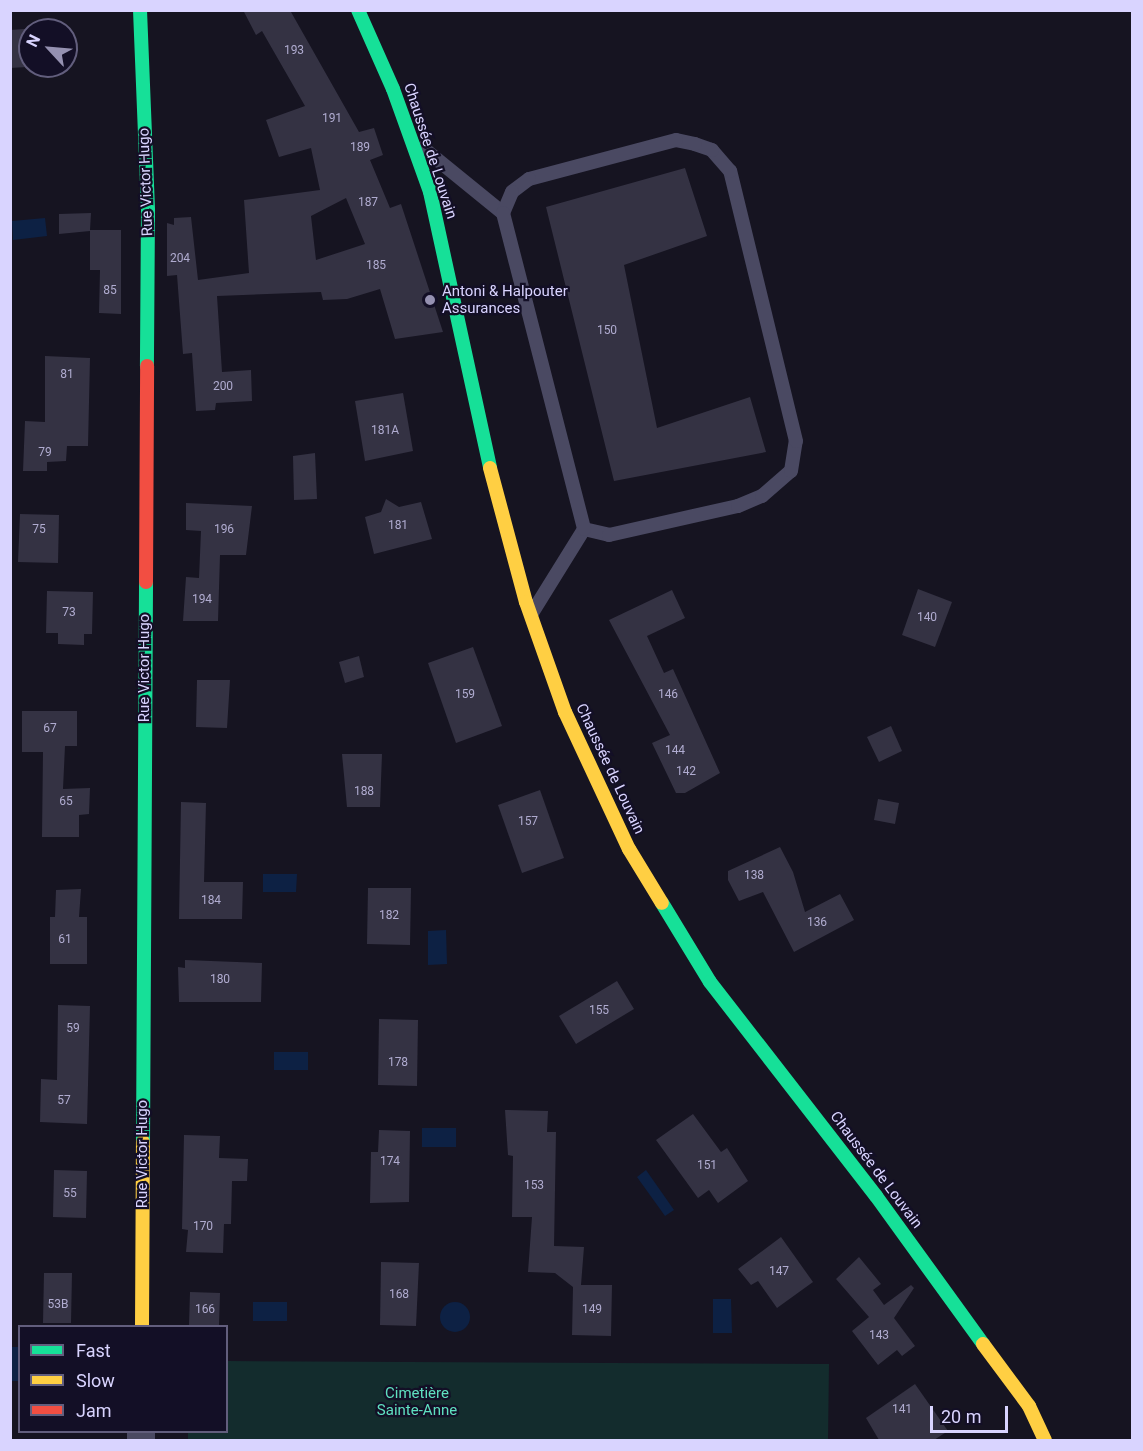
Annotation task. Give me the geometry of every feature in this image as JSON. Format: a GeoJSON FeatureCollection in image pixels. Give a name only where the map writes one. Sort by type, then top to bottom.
{"type":"FeatureCollection","features":[{"type":"Feature","properties":{"kind":"main road","name":"Rue Victor Hugo"},"geometry":{"type":"LineString","coordinates":[[140,10],[148,212],[141,1325]]}},
{"type":"Feature","properties":{"kind":"main road","name":"Chaussée de Louvain"},"geometry":{"type":"LineString","coordinates":[[358,10],[430,192],[464,333],[496,500],[531,615],[565,712],[629,849],[710,982],[876,1196],[1029,1406],[1045,1440]]}},
{"type":"Feature","properties":{"kind":"lane"},"geometry":{"type":"LineString","coordinates":[[410,138],[502,213],[584,529],[531,615]]}},
{"type":"Feature","properties":{"kind":"lane"},"geometry":{"type":"LineString","coordinates":[[502,213],[512,192],[529,179],[676,140],[712,150],[730,171],[796,441],[791,471],[762,496],[738,506],[609,536],[584,529]]}},
{"type":"Feature","properties":{"kind":"green space","name":"Cimetière Sainte-Anne"},"geometry":{"type":"Polygon","coordinates":[[[228,1361],[829,1364],[828,1440],[188,1440],[188,1433],[228,1433],[228,1361]]]}},
{"type":"Feature","properties":{"kind":"water"},"geometry":{"type":"Polygon","coordinates":[[[45,218],[47,236],[13,240],[12,221],[45,218]]]}},
{"type":"Feature","properties":{"kind":"water"},"geometry":{"type":"Polygon","coordinates":[[[263,874],[297,874],[296,892],[263,892],[263,874]]]}},
{"type":"Feature","properties":{"kind":"water"},"geometry":{"type":"Polygon","coordinates":[[[446,930],[447,964],[428,965],[428,931],[446,930]]]}},
{"type":"Feature","properties":{"kind":"water"},"geometry":{"type":"Polygon","coordinates":[[[274,1052],[308,1052],[308,1070],[274,1070],[274,1052]]]}},
{"type":"Feature","properties":{"kind":"water"},"geometry":{"type":"Polygon","coordinates":[[[422,1128],[456,1128],[456,1147],[422,1147],[422,1128]]]}},
{"type":"Feature","properties":{"kind":"water"},"geometry":{"type":"Polygon","coordinates":[[[646,1170],[674,1210],[665,1216],[637,1177],[646,1170]]]}},
{"type":"Feature","properties":{"kind":"water"},"geometry":{"type":"Polygon","coordinates":[[[713,1299],[731,1299],[732,1333],[713,1333],[713,1299]]]}},
{"type":"Feature","properties":{"kind":"water"},"geometry":{"type":"Polygon","coordinates":[[[253,1302],[287,1302],[287,1321],[253,1321],[253,1302]]]}},
{"type":"Feature","properties":{"kind":"water"},"geometry":{"type":"Polygon","coordinates":[[[455,1302],[466,1306],[470,1317],[466,1328],[455,1332],[444,1328],[440,1317],[444,1306],[455,1302]]]}},
{"type":"Feature","properties":{"kind":"water"},"geometry":{"type":"Polygon","coordinates":[[[11,1347],[18,1347],[18,1381],[11,1381],[11,1347]]]}},
{"type":"Feature","properties":{"kind":"building"},"geometry":{"type":"Polygon","coordinates":[[[243,10],[294,10],[291,12],[359,132],[374,128],[383,155],[370,160],[390,208],[401,204],[443,332],[395,339],[380,289],[347,299],[323,300],[321,292],[217,296],[222,372],[251,370],[252,401],[216,403],[215,410],[196,411],[192,353],[183,354],[177,275],[167,276],[167,223],[174,225],[174,218],[191,217],[198,280],[249,273],[244,200],[320,190],[311,148],[279,157],[266,120],[305,106],[262,31],[256,35],[243,10]],[[346,198],[311,216],[316,260],[365,244],[346,198]]]}},
{"type":"Feature","properties":{"kind":"building"},"geometry":{"type":"Polygon","coordinates":[[[18,29],[18,68],[10,68],[10,30],[18,29]]]}},
{"type":"Feature","properties":{"kind":"building"},"geometry":{"type":"Polygon","coordinates":[[[685,168],[707,236],[624,265],[657,428],[750,397],[766,452],[614,481],[546,207],[685,168]]]}},
{"type":"Feature","properties":{"kind":"building"},"geometry":{"type":"Polygon","coordinates":[[[91,213],[90,230],[121,230],[121,314],[99,313],[100,270],[90,270],[90,231],[59,234],[59,214],[91,213]]]}},
{"type":"Feature","properties":{"kind":"building"},"geometry":{"type":"Polygon","coordinates":[[[45,356],[90,358],[88,446],[67,446],[66,461],[47,462],[47,471],[23,471],[25,421],[45,422],[45,356]]]}},
{"type":"Feature","properties":{"kind":"building"},"geometry":{"type":"Polygon","coordinates":[[[403,393],[413,451],[365,461],[355,401],[403,393]]]}},
{"type":"Feature","properties":{"kind":"building"},"geometry":{"type":"Polygon","coordinates":[[[315,453],[317,499],[294,500],[293,456],[315,453]]]}},
{"type":"Feature","properties":{"kind":"building"},"geometry":{"type":"Polygon","coordinates":[[[386,499],[399,507],[421,502],[432,539],[374,554],[365,517],[381,512],[386,499]]]}},
{"type":"Feature","properties":{"kind":"building"},"geometry":{"type":"Polygon","coordinates":[[[186,503],[252,506],[246,555],[220,555],[218,621],[183,621],[186,577],[199,578],[201,531],[186,530],[186,503]]]}},
{"type":"Feature","properties":{"kind":"building"},"geometry":{"type":"Polygon","coordinates":[[[20,514],[59,515],[58,563],[18,562],[20,514]]]}},
{"type":"Feature","properties":{"kind":"building"},"geometry":{"type":"Polygon","coordinates":[[[918,589],[952,602],[935,647],[902,635],[918,589]]]}},
{"type":"Feature","properties":{"kind":"building"},"geometry":{"type":"Polygon","coordinates":[[[672,590],[685,618],[647,636],[664,673],[673,669],[720,773],[685,793],[676,793],[652,743],[670,735],[609,620],[672,590]]]}},
{"type":"Feature","properties":{"kind":"building"},"geometry":{"type":"Polygon","coordinates":[[[47,591],[93,592],[92,634],[84,634],[84,645],[58,644],[58,633],[46,633],[47,591]]]}},
{"type":"Feature","properties":{"kind":"building"},"geometry":{"type":"Polygon","coordinates":[[[473,647],[502,726],[456,743],[428,663],[473,647]]]}},
{"type":"Feature","properties":{"kind":"building"},"geometry":{"type":"Polygon","coordinates":[[[359,656],[364,677],[345,683],[339,662],[359,656]]]}},
{"type":"Feature","properties":{"kind":"building"},"geometry":{"type":"Polygon","coordinates":[[[197,680],[230,680],[227,728],[196,727],[197,680]]]}},
{"type":"Feature","properties":{"kind":"building"},"geometry":{"type":"Polygon","coordinates":[[[22,711],[77,711],[77,746],[65,746],[63,789],[90,788],[89,814],[79,815],[79,837],[42,837],[43,752],[22,752],[22,711]]]}},
{"type":"Feature","properties":{"kind":"building"},"geometry":{"type":"Polygon","coordinates":[[[891,726],[902,751],[879,762],[867,737],[891,726]]]}},
{"type":"Feature","properties":{"kind":"building"},"geometry":{"type":"Polygon","coordinates":[[[342,754],[382,754],[380,807],[347,807],[342,754]]]}},
{"type":"Feature","properties":{"kind":"building"},"geometry":{"type":"Polygon","coordinates":[[[540,790],[564,858],[522,873],[498,805],[540,790]]]}},
{"type":"Feature","properties":{"kind":"building"},"geometry":{"type":"Polygon","coordinates":[[[878,799],[899,803],[895,824],[874,820],[878,799]]]}},
{"type":"Feature","properties":{"kind":"building"},"geometry":{"type":"Polygon","coordinates":[[[181,802],[206,803],[204,882],[243,882],[242,919],[179,919],[181,802]]]}},
{"type":"Feature","properties":{"kind":"building"},"geometry":{"type":"Polygon","coordinates":[[[780,847],[793,872],[805,912],[840,894],[854,920],[794,952],[763,892],[739,901],[728,880],[728,871],[780,847]]]}},
{"type":"Feature","properties":{"kind":"building"},"geometry":{"type":"Polygon","coordinates":[[[368,888],[411,888],[410,945],[367,944],[368,888]]]}},
{"type":"Feature","properties":{"kind":"building"},"geometry":{"type":"Polygon","coordinates":[[[81,889],[79,917],[87,917],[87,964],[50,964],[50,917],[55,917],[56,890],[81,889]]]}},
{"type":"Feature","properties":{"kind":"building"},"geometry":{"type":"Polygon","coordinates":[[[185,960],[262,963],[261,1002],[179,1002],[178,967],[185,968],[185,960]]]}},
{"type":"Feature","properties":{"kind":"building"},"geometry":{"type":"Polygon","coordinates":[[[617,981],[634,1009],[576,1044],[559,1016],[617,981]]]}},
{"type":"Feature","properties":{"kind":"building"},"geometry":{"type":"Polygon","coordinates":[[[58,1005],[90,1006],[87,1124],[40,1122],[41,1079],[57,1080],[58,1005]]]}},
{"type":"Feature","properties":{"kind":"building"},"geometry":{"type":"Polygon","coordinates":[[[379,1019],[418,1020],[417,1086],[378,1085],[379,1019]]]}},
{"type":"Feature","properties":{"kind":"building"},"geometry":{"type":"Polygon","coordinates":[[[505,1110],[548,1111],[547,1132],[556,1132],[554,1246],[584,1247],[581,1285],[612,1285],[611,1336],[572,1335],[573,1287],[555,1273],[528,1272],[532,1217],[512,1217],[513,1156],[508,1155],[505,1110]]]}},
{"type":"Feature","properties":{"kind":"building"},"geometry":{"type":"Polygon","coordinates":[[[693,1114],[721,1152],[727,1148],[748,1181],[718,1203],[709,1190],[698,1198],[656,1140],[693,1114]]]}},
{"type":"Feature","properties":{"kind":"building"},"geometry":{"type":"Polygon","coordinates":[[[379,1130],[410,1131],[409,1202],[370,1203],[371,1152],[378,1152],[379,1130]]]}},
{"type":"Feature","properties":{"kind":"building"},"geometry":{"type":"Polygon","coordinates":[[[184,1135],[220,1136],[219,1158],[248,1159],[247,1181],[232,1181],[231,1224],[224,1224],[223,1253],[186,1252],[188,1230],[182,1229],[184,1135]]]}},
{"type":"Feature","properties":{"kind":"building"},"geometry":{"type":"Polygon","coordinates":[[[54,1170],[87,1171],[86,1218],[53,1217],[54,1170]]]}},
{"type":"Feature","properties":{"kind":"building"},"geometry":{"type":"Polygon","coordinates":[[[781,1237],[813,1282],[777,1308],[758,1281],[751,1285],[738,1269],[781,1237]]]}},
{"type":"Feature","properties":{"kind":"building"},"geometry":{"type":"Polygon","coordinates":[[[859,1257],[881,1284],[873,1290],[884,1305],[911,1285],[914,1288],[894,1318],[915,1346],[902,1356],[897,1350],[878,1365],[852,1331],[869,1317],[836,1279],[859,1257]]]}},
{"type":"Feature","properties":{"kind":"building"},"geometry":{"type":"Polygon","coordinates":[[[381,1262],[419,1263],[416,1326],[380,1325],[381,1262]]]}},
{"type":"Feature","properties":{"kind":"building"},"geometry":{"type":"Polygon","coordinates":[[[44,1273],[72,1273],[71,1323],[43,1323],[44,1273]]]}},
{"type":"Feature","properties":{"kind":"building"},"geometry":{"type":"Polygon","coordinates":[[[190,1292],[220,1293],[219,1325],[189,1325],[190,1292]]]}},
{"type":"Feature","properties":{"kind":"building"},"geometry":{"type":"Polygon","coordinates":[[[915,1384],[948,1431],[934,1440],[879,1440],[866,1418],[915,1384]]]}},
{"type":"Feature","properties":{"kind":"traffic: fast"},"geometry":{"type":"LineString","coordinates":[[140,10],[148,211],[147,366]]}},
{"type":"Feature","properties":{"kind":"traffic: fast"},"geometry":{"type":"LineString","coordinates":[[358,10],[393,89],[430,192],[490,468]]}},
{"type":"Feature","properties":{"kind":"traffic: fast"},"geometry":{"type":"LineString","coordinates":[[143,1142],[146,582]]}},
{"type":"Feature","properties":{"kind":"traffic: fast"},"geometry":{"type":"LineString","coordinates":[[662,903],[710,982],[876,1196],[983,1344]]}},
{"type":"Feature","properties":{"kind":"traffic: slow"},"geometry":{"type":"LineString","coordinates":[[490,468],[526,602],[565,712],[629,849],[662,903]]}},
{"type":"Feature","properties":{"kind":"traffic: slow"},"geometry":{"type":"LineString","coordinates":[[142,1325],[143,1142]]}},
{"type":"Feature","properties":{"kind":"traffic: slow"},"geometry":{"type":"LineString","coordinates":[[983,1344],[1029,1406],[1045,1440]]}},
{"type":"Feature","properties":{"kind":"traffic: jam"},"geometry":{"type":"LineString","coordinates":[[146,582],[147,366]]}},
{"type":"Feature","properties":{"kind":"place","name":"Antoni & Halpouter Assurances"},"geometry":{"type":"Point","coordinates":[430,300]}}]}
